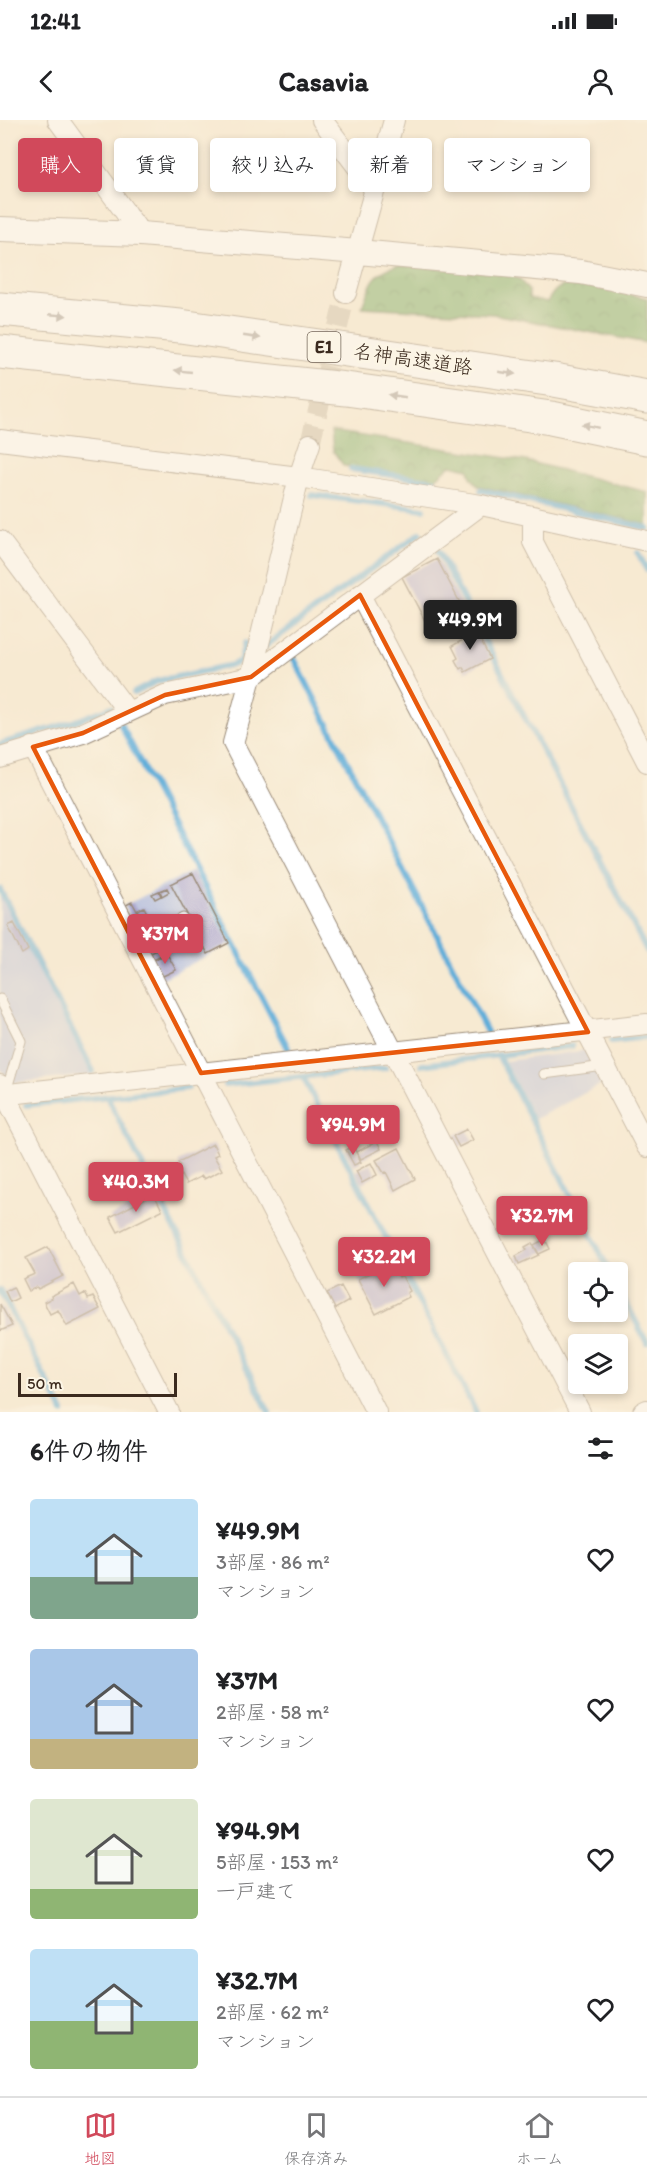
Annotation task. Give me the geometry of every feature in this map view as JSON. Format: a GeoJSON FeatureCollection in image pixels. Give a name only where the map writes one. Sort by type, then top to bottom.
{"type":"FeatureCollection","features":[{"type":"Feature","properties":{"kind":"highway","name":"名神高速道路"},"geometry":{"type":"LineString","coordinates":[[0,309],[180,326],[554,380],[647,397]]}},
{"type":"Feature","properties":{"kind":"highway","name":"名神高速道路"},"geometry":{"type":"LineString","coordinates":[[0,352],[358,391],[551,418],[647,438]]}},
{"type":"Feature","properties":{"kind":"street"},"geometry":{"type":"LineString","coordinates":[[58,120],[141,234]]}},
{"type":"Feature","properties":{"kind":"street"},"geometry":{"type":"LineString","coordinates":[[322,120],[348,154]]}},
{"type":"Feature","properties":{"kind":"street"},"geometry":{"type":"LineString","coordinates":[[389,138],[394,120]]}},
{"type":"Feature","properties":{"kind":"street"},"geometry":{"type":"LineString","coordinates":[[346,293],[373,192]]}},
{"type":"Feature","properties":{"kind":"street"},"geometry":{"type":"LineString","coordinates":[[0,229],[141,234],[358,252],[580,272],[647,285]]}},
{"type":"Feature","properties":{"kind":"street"},"geometry":{"type":"LineString","coordinates":[[0,440],[299,477],[481,506],[647,541]]}},
{"type":"Feature","properties":{"kind":"street"},"geometry":{"type":"LineString","coordinates":[[309,444],[233,743],[580,1412]]}},
{"type":"Feature","properties":{"kind":"street"},"geometry":{"type":"LineString","coordinates":[[0,758],[83,733],[165,695],[251,677],[481,506]]}},
{"type":"Feature","properties":{"kind":"street"},"geometry":{"type":"LineString","coordinates":[[533,516],[533,542],[647,762]]}},
{"type":"Feature","properties":{"kind":"street"},"geometry":{"type":"LineString","coordinates":[[0,541],[129,712]]}},
{"type":"Feature","properties":{"kind":"street"},"geometry":{"type":"LineString","coordinates":[[360,596],[647,1147]]}},
{"type":"Feature","properties":{"kind":"street"},"geometry":{"type":"LineString","coordinates":[[33,747],[376,1412]]}},
{"type":"Feature","properties":{"kind":"street"},"geometry":{"type":"LineString","coordinates":[[169,1412],[2,1091],[394,1053],[647,1024]]}},
{"type":"Feature","properties":{"kind":"lane"},"geometry":{"type":"LineString","coordinates":[[135,944],[183,918]]}},
{"type":"Feature","properties":{"kind":"lane"},"geometry":{"type":"LineString","coordinates":[[0,999],[21,1041],[2,1091]]}},
{"type":"Feature","properties":{"kind":"lane"},"geometry":{"type":"LineString","coordinates":[[544,1074],[606,1066]]}},
{"type":"Feature","properties":{"kind":"highlighted area"},"geometry":{"type":"Polygon","coordinates":[[[360,595],[588,1032],[201,1073],[33,747],[83,733],[165,695],[251,677],[360,595]]]}},
{"type":"Feature","properties":{"kind":"shaded area"},"geometry":{"type":"Polygon","coordinates":[[[192,871],[230,944],[162,979],[124,906],[192,871]]]}},
{"type":"Feature","properties":{"kind":"shaded area"},"geometry":{"type":"Polygon","coordinates":[[[0,893],[93,1075],[11,1083],[0,1068],[0,893]]]}},
{"type":"Feature","properties":{"kind":"shaded area"},"geometry":{"type":"Polygon","coordinates":[[[587,1050],[604,1083],[535,1119],[505,1061],[587,1050]]]}},
{"type":"Feature","properties":{"kind":"green space"},"geometry":{"type":"Polygon","coordinates":[[[397,265],[503,273],[519,279],[529,291],[529,298],[547,302],[558,288],[570,285],[647,298],[647,343],[493,314],[362,307],[370,286],[377,276],[397,265]]]}},
{"type":"Feature","properties":{"kind":"green space"},"geometry":{"type":"Polygon","coordinates":[[[331,431],[526,461],[647,492],[647,525],[478,486],[471,477],[469,469],[451,465],[435,479],[344,466],[333,451],[331,431]]]}},
{"type":"Feature","properties":{"kind":"building"},"geometry":{"type":"Polygon","coordinates":[[[437,559],[468,618],[433,636],[402,577],[437,559]]]}},
{"type":"Feature","properties":{"kind":"building"},"geometry":{"type":"Polygon","coordinates":[[[473,626],[490,659],[465,672],[463,667],[460,669],[455,660],[458,658],[452,646],[463,640],[459,634],[473,626]]]}},
{"type":"Feature","properties":{"kind":"building"},"geometry":{"type":"Polygon","coordinates":[[[193,873],[229,943],[208,954],[171,884],[193,873]]]}},
{"type":"Feature","properties":{"kind":"building"},"geometry":{"type":"Polygon","coordinates":[[[167,888],[169,892],[162,896],[160,891],[167,888]]]}},
{"type":"Feature","properties":{"kind":"building"},"geometry":{"type":"Polygon","coordinates":[[[159,891],[161,896],[155,899],[152,894],[159,891]]]}},
{"type":"Feature","properties":{"kind":"building"},"geometry":{"type":"Polygon","coordinates":[[[132,902],[142,920],[136,923],[126,905],[132,902]]]}},
{"type":"Feature","properties":{"kind":"building"},"geometry":{"type":"Polygon","coordinates":[[[144,907],[149,917],[143,920],[138,910],[144,907]]]}},
{"type":"Feature","properties":{"kind":"building"},"geometry":{"type":"Polygon","coordinates":[[[14,923],[28,950],[22,954],[8,926],[14,923]]]}},
{"type":"Feature","properties":{"kind":"building"},"geometry":{"type":"Polygon","coordinates":[[[165,946],[168,951],[154,959],[151,953],[165,946]]]}},
{"type":"Feature","properties":{"kind":"building"},"geometry":{"type":"Polygon","coordinates":[[[167,954],[176,970],[163,976],[154,960],[167,954]]]}},
{"type":"Feature","properties":{"kind":"building"},"geometry":{"type":"Polygon","coordinates":[[[340,1116],[347,1129],[337,1134],[330,1121],[340,1116]]]}},
{"type":"Feature","properties":{"kind":"building"},"geometry":{"type":"Polygon","coordinates":[[[467,1129],[473,1140],[459,1147],[453,1136],[467,1129]]]}},
{"type":"Feature","properties":{"kind":"building"},"geometry":{"type":"Polygon","coordinates":[[[377,1141],[381,1149],[361,1159],[357,1152],[377,1141]]]}},
{"type":"Feature","properties":{"kind":"building"},"geometry":{"type":"Polygon","coordinates":[[[213,1144],[218,1154],[214,1156],[222,1170],[204,1179],[202,1176],[186,1184],[177,1168],[180,1166],[178,1162],[213,1144]]]}},
{"type":"Feature","properties":{"kind":"building"},"geometry":{"type":"Polygon","coordinates":[[[353,1146],[361,1162],[354,1165],[346,1150],[353,1146]]]}},
{"type":"Feature","properties":{"kind":"building"},"geometry":{"type":"Polygon","coordinates":[[[399,1148],[415,1179],[395,1190],[386,1172],[384,1173],[376,1160],[399,1148]]]}},
{"type":"Feature","properties":{"kind":"building"},"geometry":{"type":"Polygon","coordinates":[[[371,1163],[377,1175],[362,1183],[356,1171],[371,1163]]]}},
{"type":"Feature","properties":{"kind":"building"},"geometry":{"type":"Polygon","coordinates":[[[165,1189],[170,1197],[163,1200],[159,1192],[165,1189]]]}},
{"type":"Feature","properties":{"kind":"building"},"geometry":{"type":"Polygon","coordinates":[[[154,1194],[162,1210],[118,1232],[110,1217],[154,1194]]]}},
{"type":"Feature","properties":{"kind":"building"},"geometry":{"type":"Polygon","coordinates":[[[545,1239],[550,1249],[539,1254],[534,1245],[545,1239]]]}},
{"type":"Feature","properties":{"kind":"building"},"geometry":{"type":"Polygon","coordinates":[[[532,1243],[539,1255],[519,1264],[516,1256],[527,1250],[525,1247],[532,1243]]]}},
{"type":"Feature","properties":{"kind":"building"},"geometry":{"type":"Polygon","coordinates":[[[48,1247],[63,1276],[38,1289],[37,1287],[29,1291],[23,1279],[35,1274],[26,1258],[48,1247]]]}},
{"type":"Feature","properties":{"kind":"building"},"geometry":{"type":"Polygon","coordinates":[[[391,1262],[410,1291],[407,1293],[409,1297],[376,1314],[358,1279],[391,1262]]]}},
{"type":"Feature","properties":{"kind":"building"},"geometry":{"type":"Polygon","coordinates":[[[74,1284],[80,1296],[85,1293],[88,1299],[93,1297],[100,1309],[67,1326],[58,1310],[50,1314],[44,1302],[74,1284]]]}},
{"type":"Feature","properties":{"kind":"building"},"geometry":{"type":"Polygon","coordinates":[[[341,1286],[349,1301],[335,1309],[327,1293],[341,1286]]]}},
{"type":"Feature","properties":{"kind":"building"},"geometry":{"type":"Polygon","coordinates":[[[13,1287],[18,1298],[10,1302],[5,1291],[13,1287]]]}},
{"type":"Feature","properties":{"kind":"building"},"geometry":{"type":"Polygon","coordinates":[[[0,1304],[12,1326],[0,1331],[0,1304]]]}},
{"type":"Feature","properties":{"kind":"waterway"},"geometry":{"type":"LineString","coordinates":[[351,469],[434,481]]}},
{"type":"Feature","properties":{"kind":"waterway"},"geometry":{"type":"LineString","coordinates":[[481,490],[647,528]]}},
{"type":"Feature","properties":{"kind":"waterway"},"geometry":{"type":"LineString","coordinates":[[311,495],[424,509]]}},
{"type":"Feature","properties":{"kind":"waterway"},"geometry":{"type":"LineString","coordinates":[[264,647],[420,533]]}},
{"type":"Feature","properties":{"kind":"waterway"},"geometry":{"type":"LineString","coordinates":[[438,551],[647,951]]}},
{"type":"Feature","properties":{"kind":"waterway"},"geometry":{"type":"LineString","coordinates":[[638,553],[647,570]]}},
{"type":"Feature","properties":{"kind":"waterway"},"geometry":{"type":"LineString","coordinates":[[134,693],[157,681],[232,665],[240,661],[245,643]]}},
{"type":"Feature","properties":{"kind":"waterway"},"geometry":{"type":"LineString","coordinates":[[292,655],[487,1032]]}},
{"type":"Feature","properties":{"kind":"waterway"},"geometry":{"type":"LineString","coordinates":[[0,744],[76,721],[111,707]]}},
{"type":"Feature","properties":{"kind":"waterway"},"geometry":{"type":"LineString","coordinates":[[121,725],[288,1048]]}},
{"type":"Feature","properties":{"kind":"waterway"},"geometry":{"type":"LineString","coordinates":[[0,889],[93,1071]]}},
{"type":"Feature","properties":{"kind":"waterway"},"geometry":{"type":"LineString","coordinates":[[611,1041],[647,1037]]}},
{"type":"Feature","properties":{"kind":"waterway"},"geometry":{"type":"LineString","coordinates":[[421,1065],[572,1046]]}},
{"type":"Feature","properties":{"kind":"waterway"},"geometry":{"type":"LineString","coordinates":[[498,1055],[605,1262]]}},
{"type":"Feature","properties":{"kind":"waterway"},"geometry":{"type":"LineString","coordinates":[[225,1085],[385,1068]]}},
{"type":"Feature","properties":{"kind":"waterway"},"geometry":{"type":"LineString","coordinates":[[303,1077],[476,1412]]}},
{"type":"Feature","properties":{"kind":"waterway"},"geometry":{"type":"LineString","coordinates":[[26,1105],[188,1088]]}},
{"type":"Feature","properties":{"kind":"waterway"},"geometry":{"type":"LineString","coordinates":[[107,1097],[269,1412]]}},
{"type":"Feature","properties":{"kind":"waterway"},"geometry":{"type":"LineString","coordinates":[[0,1290],[63,1412]]}},
{"type":"Feature","properties":{"kind":"waterway"},"geometry":{"type":"LineString","coordinates":[[628,1306],[647,1343]]}},
{"type":"Feature","properties":{"kind":"tunnel"},"geometry":{"type":"LineString","coordinates":[[310,444],[346,293]]}}]}
